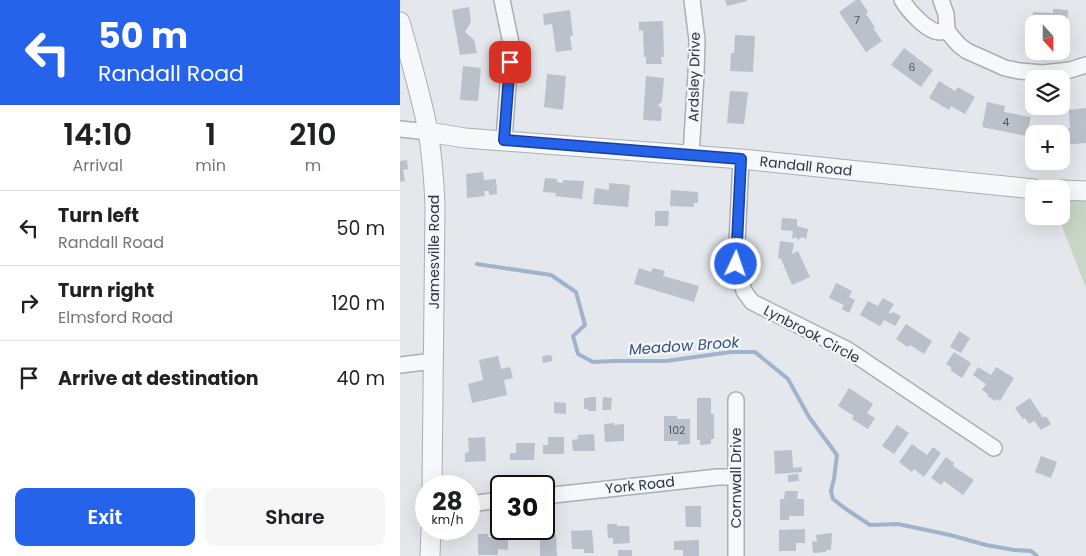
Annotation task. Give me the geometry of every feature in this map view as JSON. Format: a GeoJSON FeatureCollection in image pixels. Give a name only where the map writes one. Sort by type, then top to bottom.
{"type":"FeatureCollection","features":[{"type":"Feature","properties":{"kind":"street"},"geometry":{"type":"LineString","coordinates":[[502,0],[512,43],[504,140]]}},
{"type":"Feature","properties":{"kind":"street","name":"Ardsley Drive"},"geometry":{"type":"LineString","coordinates":[[691,155],[697,40],[692,0]]}},
{"type":"Feature","properties":{"kind":"street"},"geometry":{"type":"LineString","coordinates":[[902,0],[928,27],[940,32],[946,30]]}},
{"type":"Feature","properties":{"kind":"street"},"geometry":{"type":"LineString","coordinates":[[940,0],[946,14],[946,30],[959,45],[967,51],[1005,68],[1043,73],[1070,70],[1086,65]]}},
{"type":"Feature","properties":{"kind":"street","name":"Jamesville Road"},"geometry":{"type":"LineString","coordinates":[[400,22],[422,103],[434,174],[432,475]]}},
{"type":"Feature","properties":{"kind":"street"},"geometry":{"type":"LineString","coordinates":[[400,129],[428,132]]}},
{"type":"Feature","properties":{"kind":"street","name":"Randall Road"},"geometry":{"type":"LineString","coordinates":[[428,132],[465,138],[741,159],[1025,188]]}},
{"type":"Feature","properties":{"kind":"street","name":"Lynbrook Circle"},"geometry":{"type":"LineString","coordinates":[[741,159],[736,264],[744,291],[752,302],[848,350],[994,448]]}},
{"type":"Feature","properties":{"kind":"street"},"geometry":{"type":"LineString","coordinates":[[1070,190],[1086,191]]}},
{"type":"Feature","properties":{"kind":"street"},"geometry":{"type":"LineString","coordinates":[[400,365],[434,361]]}},
{"type":"Feature","properties":{"kind":"street","name":"Cornwall Drive"},"geometry":{"type":"LineString","coordinates":[[736,400],[736,556]]}},
{"type":"Feature","properties":{"kind":"street","name":"York Road"},"geometry":{"type":"LineString","coordinates":[[555,495],[718,477],[736,477]]}},
{"type":"Feature","properties":{"kind":"street"},"geometry":{"type":"LineString","coordinates":[[430,556],[431,540]]}},
{"type":"Feature","properties":{"kind":"green space"},"geometry":{"type":"Polygon","coordinates":[[[1070,190],[1086,191],[1086,288],[1062,225],[1070,225],[1070,190]]]}},
{"type":"Feature","properties":{"kind":"building"},"geometry":{"type":"Polygon","coordinates":[[[725,0],[747,0],[747,1],[727,6],[725,0]]]}},
{"type":"Feature","properties":{"kind":"building"},"geometry":{"type":"Polygon","coordinates":[[[856,0],[860,0],[868,12],[866,14],[882,41],[866,52],[839,12],[856,0]]]}},
{"type":"Feature","properties":{"kind":"building"},"geometry":{"type":"Polygon","coordinates":[[[469,7],[471,22],[465,32],[474,40],[477,53],[460,55],[452,10],[469,7]]]}},
{"type":"Feature","properties":{"kind":"building"},"geometry":{"type":"Polygon","coordinates":[[[1053,9],[1068,10],[1068,15],[1033,15],[1033,12],[1053,13],[1053,9]]]}},
{"type":"Feature","properties":{"kind":"building"},"geometry":{"type":"Polygon","coordinates":[[[570,10],[573,36],[570,36],[572,50],[556,52],[552,24],[544,25],[543,14],[570,10]]]}},
{"type":"Feature","properties":{"kind":"building"},"geometry":{"type":"Polygon","coordinates":[[[663,21],[664,57],[661,57],[662,64],[646,64],[643,30],[639,31],[639,22],[663,21]]]}},
{"type":"Feature","properties":{"kind":"building"},"geometry":{"type":"Polygon","coordinates":[[[735,35],[755,36],[753,72],[730,71],[735,35]]]}},
{"type":"Feature","properties":{"kind":"building"},"geometry":{"type":"Polygon","coordinates":[[[904,48],[933,70],[921,87],[891,65],[904,48]]]}},
{"type":"Feature","properties":{"kind":"building"},"geometry":{"type":"Polygon","coordinates":[[[463,66],[481,68],[478,101],[460,100],[463,66]]]}},
{"type":"Feature","properties":{"kind":"building"},"geometry":{"type":"Polygon","coordinates":[[[547,74],[566,76],[563,110],[544,107],[547,74]]]}},
{"type":"Feature","properties":{"kind":"building"},"geometry":{"type":"Polygon","coordinates":[[[646,76],[664,78],[662,102],[658,105],[662,109],[661,121],[643,120],[646,76]]]}},
{"type":"Feature","properties":{"kind":"building"},"geometry":{"type":"Polygon","coordinates":[[[939,81],[955,91],[958,87],[975,97],[965,114],[951,106],[949,110],[929,98],[939,81]]]}},
{"type":"Feature","properties":{"kind":"building"},"geometry":{"type":"Polygon","coordinates":[[[730,91],[748,92],[744,124],[727,123],[730,91]]]}},
{"type":"Feature","properties":{"kind":"building"},"geometry":{"type":"Polygon","coordinates":[[[987,102],[1005,106],[1004,112],[1031,117],[1029,125],[1025,125],[1025,136],[982,127],[987,102]]]}},
{"type":"Feature","properties":{"kind":"building"},"geometry":{"type":"Polygon","coordinates":[[[1086,108],[1086,143],[1070,144],[1070,110],[1086,108]]]}},
{"type":"Feature","properties":{"kind":"building"},"geometry":{"type":"Polygon","coordinates":[[[407,160],[408,169],[403,170],[405,181],[400,182],[400,161],[407,160]]]}},
{"type":"Feature","properties":{"kind":"building"},"geometry":{"type":"Polygon","coordinates":[[[483,172],[484,180],[496,179],[497,194],[489,195],[489,191],[484,191],[485,196],[467,198],[466,174],[483,172]]]}},
{"type":"Feature","properties":{"kind":"building"},"geometry":{"type":"Polygon","coordinates":[[[545,178],[557,179],[557,182],[563,183],[563,180],[584,181],[582,199],[555,196],[556,193],[543,192],[545,178]]]}},
{"type":"Feature","properties":{"kind":"building"},"geometry":{"type":"Polygon","coordinates":[[[609,183],[630,185],[628,207],[593,204],[595,188],[609,190],[609,183]]]}},
{"type":"Feature","properties":{"kind":"building"},"geometry":{"type":"Polygon","coordinates":[[[671,190],[698,192],[698,203],[694,203],[694,207],[670,206],[671,190]]]}},
{"type":"Feature","properties":{"kind":"building"},"geometry":{"type":"Polygon","coordinates":[[[655,211],[669,211],[668,226],[655,226],[655,211]]]}},
{"type":"Feature","properties":{"kind":"building"},"geometry":{"type":"Polygon","coordinates":[[[782,218],[797,219],[797,226],[808,229],[806,239],[802,237],[798,240],[795,236],[794,239],[792,238],[793,231],[781,230],[782,218]]]}},
{"type":"Feature","properties":{"kind":"building"},"geometry":{"type":"Polygon","coordinates":[[[780,241],[794,243],[792,254],[798,251],[810,277],[792,285],[781,259],[778,258],[780,241]]]}},
{"type":"Feature","properties":{"kind":"building"},"geometry":{"type":"Polygon","coordinates":[[[639,268],[651,272],[653,268],[665,271],[663,276],[699,286],[694,302],[634,284],[639,268]]]}},
{"type":"Feature","properties":{"kind":"building"},"geometry":{"type":"Polygon","coordinates":[[[836,283],[852,291],[849,297],[855,300],[849,313],[842,309],[844,305],[829,298],[836,283]]]}},
{"type":"Feature","properties":{"kind":"building"},"geometry":{"type":"Polygon","coordinates":[[[883,298],[894,304],[889,312],[891,314],[893,312],[901,316],[895,326],[884,320],[880,326],[860,315],[868,301],[878,306],[883,298]]]}},
{"type":"Feature","properties":{"kind":"building"},"geometry":{"type":"Polygon","coordinates":[[[906,324],[932,341],[924,354],[896,339],[906,324]]]}},
{"type":"Feature","properties":{"kind":"building"},"geometry":{"type":"Polygon","coordinates":[[[959,331],[970,338],[961,353],[950,347],[959,331]]]}},
{"type":"Feature","properties":{"kind":"building"},"geometry":{"type":"Polygon","coordinates":[[[954,352],[971,363],[962,378],[950,370],[952,368],[946,364],[954,352]]]}},
{"type":"Feature","properties":{"kind":"building"},"geometry":{"type":"Polygon","coordinates":[[[551,355],[553,361],[543,363],[542,356],[551,355]]]}},
{"type":"Feature","properties":{"kind":"building"},"geometry":{"type":"Polygon","coordinates":[[[498,356],[501,369],[510,367],[513,378],[504,380],[507,395],[472,403],[468,384],[483,380],[479,360],[498,356]]]}},
{"type":"Feature","properties":{"kind":"building"},"geometry":{"type":"Polygon","coordinates":[[[978,367],[991,375],[996,367],[1014,378],[1000,401],[996,399],[995,401],[982,390],[986,384],[973,375],[978,367]]]}},
{"type":"Feature","properties":{"kind":"building"},"geometry":{"type":"Polygon","coordinates":[[[849,388],[873,404],[867,413],[875,418],[868,429],[852,419],[854,416],[838,406],[849,388]]]}},
{"type":"Feature","properties":{"kind":"building"},"geometry":{"type":"Polygon","coordinates":[[[596,397],[596,411],[584,409],[584,398],[596,397]]]}},
{"type":"Feature","properties":{"kind":"building"},"geometry":{"type":"Polygon","coordinates":[[[603,397],[612,398],[611,410],[602,410],[603,397]]]}},
{"type":"Feature","properties":{"kind":"building"},"geometry":{"type":"Polygon","coordinates":[[[697,398],[711,398],[711,414],[714,414],[714,439],[711,439],[711,444],[700,445],[700,440],[697,440],[697,398]]]}},
{"type":"Feature","properties":{"kind":"building"},"geometry":{"type":"Polygon","coordinates":[[[1030,398],[1043,418],[1046,416],[1051,424],[1041,430],[1034,421],[1029,424],[1025,418],[1023,419],[1015,408],[1030,398]]]}},
{"type":"Feature","properties":{"kind":"building"},"geometry":{"type":"Polygon","coordinates":[[[554,402],[566,403],[566,414],[554,413],[554,402]]]}},
{"type":"Feature","properties":{"kind":"building"},"geometry":{"type":"Polygon","coordinates":[[[664,416],[690,419],[690,444],[678,445],[678,441],[664,441],[664,416]]]}},
{"type":"Feature","properties":{"kind":"building"},"geometry":{"type":"Polygon","coordinates":[[[614,423],[614,425],[624,424],[624,441],[605,442],[604,424],[614,423]]]}},
{"type":"Feature","properties":{"kind":"building"},"geometry":{"type":"Polygon","coordinates":[[[897,425],[909,433],[894,454],[882,446],[897,425]]]}},
{"type":"Feature","properties":{"kind":"building"},"geometry":{"type":"Polygon","coordinates":[[[594,434],[595,451],[573,451],[572,440],[578,439],[578,435],[594,434]]]}},
{"type":"Feature","properties":{"kind":"building"},"geometry":{"type":"Polygon","coordinates":[[[485,437],[486,461],[465,462],[465,453],[469,452],[468,438],[485,437]]]}},
{"type":"Feature","properties":{"kind":"building"},"geometry":{"type":"Polygon","coordinates":[[[548,437],[564,437],[564,454],[543,454],[543,445],[548,445],[548,437]]]}},
{"type":"Feature","properties":{"kind":"building"},"geometry":{"type":"Polygon","coordinates":[[[516,443],[535,443],[534,460],[510,460],[510,453],[516,453],[516,443]]]}},
{"type":"Feature","properties":{"kind":"building"},"geometry":{"type":"Polygon","coordinates":[[[912,444],[927,455],[933,447],[941,453],[924,477],[914,469],[912,472],[899,462],[912,444]]]}},
{"type":"Feature","properties":{"kind":"building"},"geometry":{"type":"Polygon","coordinates":[[[792,450],[793,468],[802,467],[802,472],[775,474],[774,451],[792,450]]]}},
{"type":"Feature","properties":{"kind":"building"},"geometry":{"type":"Polygon","coordinates":[[[1041,456],[1057,462],[1051,478],[1035,472],[1041,456]]]}},
{"type":"Feature","properties":{"kind":"building"},"geometry":{"type":"Polygon","coordinates":[[[946,457],[954,463],[953,466],[974,480],[963,495],[944,481],[941,485],[931,478],[946,457]]]}},
{"type":"Feature","properties":{"kind":"building"},"geometry":{"type":"Polygon","coordinates":[[[798,474],[799,481],[788,482],[788,475],[798,474]]]}},
{"type":"Feature","properties":{"kind":"building"},"geometry":{"type":"Polygon","coordinates":[[[785,491],[798,491],[797,499],[804,499],[804,516],[789,516],[789,520],[780,520],[780,499],[784,499],[785,491]]]}},
{"type":"Feature","properties":{"kind":"building"},"geometry":{"type":"Polygon","coordinates":[[[685,506],[701,506],[701,527],[686,527],[685,506]]]}},
{"type":"Feature","properties":{"kind":"building"},"geometry":{"type":"Polygon","coordinates":[[[607,524],[629,526],[630,543],[613,544],[613,538],[608,538],[607,524]]]}},
{"type":"Feature","properties":{"kind":"building"},"geometry":{"type":"Polygon","coordinates":[[[805,529],[805,543],[796,543],[796,551],[779,551],[779,530],[805,529]]]}},
{"type":"Feature","properties":{"kind":"building"},"geometry":{"type":"Polygon","coordinates":[[[592,530],[594,553],[584,553],[584,549],[572,549],[571,531],[592,530]]]}},
{"type":"Feature","properties":{"kind":"building"},"geometry":{"type":"Polygon","coordinates":[[[832,533],[831,550],[813,553],[812,542],[817,541],[816,535],[832,533]]]}},
{"type":"Feature","properties":{"kind":"building"},"geometry":{"type":"Polygon","coordinates":[[[480,534],[488,534],[490,540],[508,540],[508,550],[498,549],[498,555],[478,555],[480,534]]]}},
{"type":"Feature","properties":{"kind":"building"},"geometry":{"type":"Polygon","coordinates":[[[555,535],[557,556],[540,556],[540,540],[555,540],[555,535]]]}},
{"type":"Feature","properties":{"kind":"building"},"geometry":{"type":"Polygon","coordinates":[[[699,540],[699,556],[683,556],[683,550],[674,550],[674,541],[699,540]]]}},
{"type":"Feature","properties":{"kind":"building"},"geometry":{"type":"Polygon","coordinates":[[[618,550],[632,550],[632,556],[618,556],[618,550]]]}},
{"type":"Feature","properties":{"kind":"waterway","name":"Meadow Brook"},"geometry":{"type":"LineString","coordinates":[[477,264],[551,275],[576,292],[585,325],[573,336],[578,354],[593,362],[666,361],[731,352],[755,352],[788,379],[809,417],[837,455],[831,491],[833,499],[846,509],[870,525],[898,524],[986,545],[1031,551],[1037,556]]}},
{"type":"Feature","properties":{"kind":"route"},"geometry":{"type":"LineString","coordinates":[[510,62],[504,140],[741,159],[736,264]]}}]}
